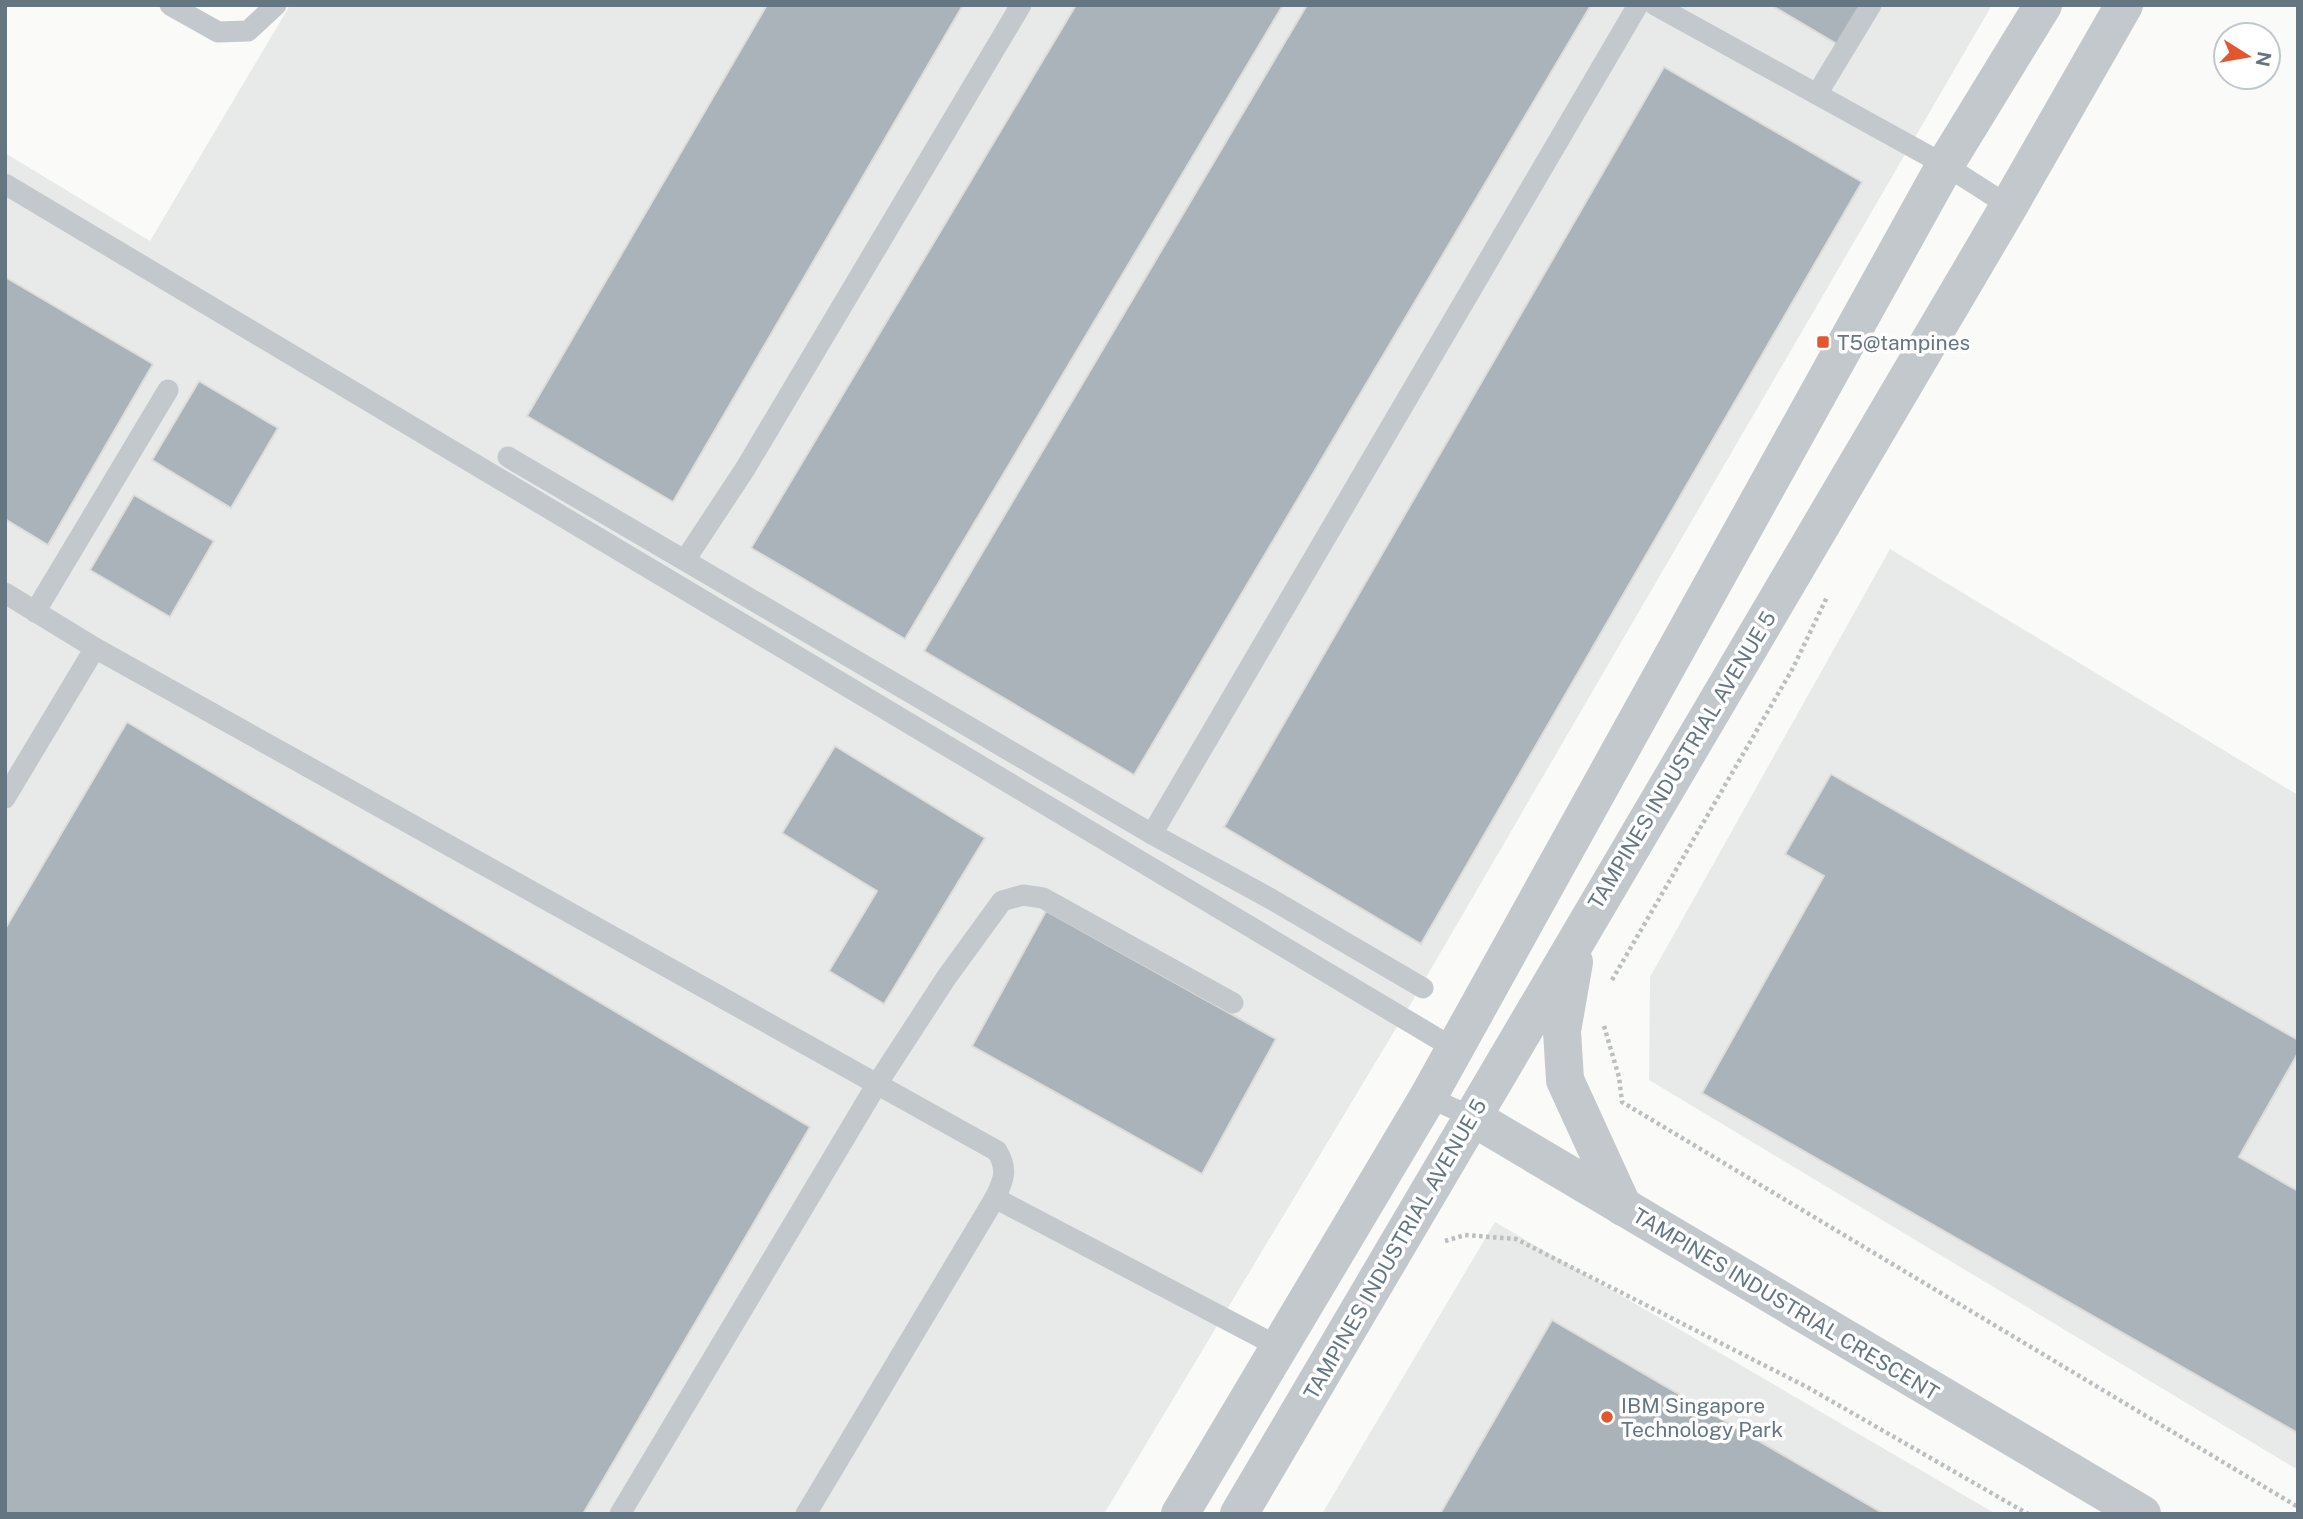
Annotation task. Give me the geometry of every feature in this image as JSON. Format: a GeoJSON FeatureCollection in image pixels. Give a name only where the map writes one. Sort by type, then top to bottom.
{"type":"FeatureCollection","features":[{"type":"Feature","properties":{"kind":"street"},"geometry":{"type":"LineString","coordinates":[[1180,1514],[1428,1097],[1945,165],[2043,5]]}},
{"type":"Feature","properties":{"kind":"street","name":"TAMPINES INDUSTRIAL AVENUE 5"},"geometry":{"type":"LineString","coordinates":[[1239,1514],[2010,206],[2123,5]]}},
{"type":"Feature","properties":{"kind":"street"},"geometry":{"type":"LineString","coordinates":[[1578,936],[1562,1031],[1565,1080],[1623,1207]]}},
{"type":"Feature","properties":{"kind":"street","name":"TAMPINES INDUSTRIAL CRESCENT"},"geometry":{"type":"LineString","coordinates":[[1472,1118],[2142,1514]]}},
{"type":"Feature","properties":{"kind":"lane"},"geometry":{"type":"LineString","coordinates":[[170,5],[218,32],[248,31],[276,5]]}},
{"type":"Feature","properties":{"kind":"lane"},"geometry":{"type":"LineString","coordinates":[[685,560],[745,469],[1021,5]]}},
{"type":"Feature","properties":{"kind":"lane"},"geometry":{"type":"LineString","coordinates":[[1152,834],[1638,5]]}},
{"type":"Feature","properties":{"kind":"lane"},"geometry":{"type":"LineString","coordinates":[[1655,5],[1945,165],[2010,206]]}},
{"type":"Feature","properties":{"kind":"lane"},"geometry":{"type":"LineString","coordinates":[[1817,94],[1871,5]]}},
{"type":"Feature","properties":{"kind":"lane"},"geometry":{"type":"LineString","coordinates":[[5,184],[1455,1049]]}},
{"type":"Feature","properties":{"kind":"lane"},"geometry":{"type":"LineString","coordinates":[[35,612],[169,390]]}},
{"type":"Feature","properties":{"kind":"lane"},"geometry":{"type":"LineString","coordinates":[[508,457],[1152,834],[1271,899],[1423,988]]}},
{"type":"Feature","properties":{"kind":"lane"},"geometry":{"type":"LineString","coordinates":[[5,593],[95,648],[997,1151],[1005,1164],[1003,1180],[995,1198],[806,1514]]}},
{"type":"Feature","properties":{"kind":"lane"},"geometry":{"type":"LineString","coordinates":[[5,798],[95,648]]}},
{"type":"Feature","properties":{"kind":"lane"},"geometry":{"type":"LineString","coordinates":[[620,1514],[877,1084],[946,978],[1002,901],[1023,895],[1043,898],[1233,1003]]}},
{"type":"Feature","properties":{"kind":"lane","name":"TAMPINES INDUSTRIAL CRESCENT"},"geometry":{"type":"LineString","coordinates":[[1428,1097],[1472,1118]]}},
{"type":"Feature","properties":{"kind":"lane"},"geometry":{"type":"LineString","coordinates":[[995,1198],[1279,1347]]}},
{"type":"Feature","properties":{"kind":"path"},"geometry":{"type":"LineString","coordinates":[[1609,1040],[1619,1077],[1622,1102],[2298,1507]]}},
{"type":"Feature","properties":{"kind":"path"},"geometry":{"type":"LineString","coordinates":[[1438,1244],[1465,1235],[1517,1238],[1807,1387],[2028,1514]]}},
{"type":"Feature","properties":{"kind":"shaded area"},"geometry":{"type":"Polygon","coordinates":[[[290,5],[1992,5],[1410,1005],[1104,1514],[5,1514],[5,153],[150,241],[290,5]]]}},
{"type":"Feature","properties":{"kind":"shaded area"},"geometry":{"type":"Polygon","coordinates":[[[1890,549],[2298,795],[2298,1470],[1649,1080],[1650,977],[1890,549]]]}},
{"type":"Feature","properties":{"kind":"shaded area"},"geometry":{"type":"Polygon","coordinates":[[[1495,1222],[1996,1514],[1322,1514],[1495,1222]]]}},
{"type":"Feature","properties":{"kind":"building"},"geometry":{"type":"Polygon","coordinates":[[[767,5],[963,5],[673,502],[527,416],[767,5]]]}},
{"type":"Feature","properties":{"kind":"building"},"geometry":{"type":"Polygon","coordinates":[[[1076,5],[1283,5],[905,639],[751,548],[1076,5]]]}},
{"type":"Feature","properties":{"kind":"building"},"geometry":{"type":"Polygon","coordinates":[[[1307,5],[1591,5],[1134,775],[924,651],[1307,5]]]}},
{"type":"Feature","properties":{"kind":"building"},"geometry":{"type":"Polygon","coordinates":[[[1771,5],[1866,5],[1842,47],[1771,5]]]}},
{"type":"Feature","properties":{"kind":"building"},"geometry":{"type":"Polygon","coordinates":[[[1664,67],[1862,182],[1421,944],[1224,827],[1664,67]]]}},
{"type":"Feature","properties":{"kind":"building"},"geometry":{"type":"Polygon","coordinates":[[[5,277],[153,364],[48,545],[5,519],[5,277]]]}},
{"type":"Feature","properties":{"kind":"building"},"geometry":{"type":"Polygon","coordinates":[[[199,381],[278,428],[231,508],[152,460],[199,381]]]}},
{"type":"Feature","properties":{"kind":"building"},"geometry":{"type":"Polygon","coordinates":[[[134,495],[214,541],[170,617],[90,570],[134,495]]]}},
{"type":"Feature","properties":{"kind":"building"},"geometry":{"type":"Polygon","coordinates":[[[127,722],[810,1127],[583,1514],[5,1514],[5,929],[127,722]]]}},
{"type":"Feature","properties":{"kind":"building"},"geometry":{"type":"Polygon","coordinates":[[[835,746],[985,838],[884,1004],[829,971],[877,891],[782,833],[835,746]]]}},
{"type":"Feature","properties":{"kind":"building"},"geometry":{"type":"Polygon","coordinates":[[[1831,774],[2298,1040],[2298,1053],[2239,1157],[2298,1191],[2298,1433],[1702,1093],[1824,876],[1785,854],[1831,774]]]}},
{"type":"Feature","properties":{"kind":"building"},"geometry":{"type":"Polygon","coordinates":[[[1046,911],[1276,1039],[1202,1174],[972,1046],[1046,911]]]}},
{"type":"Feature","properties":{"kind":"building","name":"IBM Singapore Technology Park"},"geometry":{"type":"Polygon","coordinates":[[[1552,1320],[1884,1514],[1440,1514],[1552,1320]]]}},
{"type":"Feature","properties":{"kind":"place","name":"T5@tampines"},"geometry":{"type":"Point","coordinates":[1823,342]}},
{"type":"Feature","properties":{"kind":"place","name":"IBM Singapore Technology Park"},"geometry":{"type":"Point","coordinates":[1607,1417]}}]}
